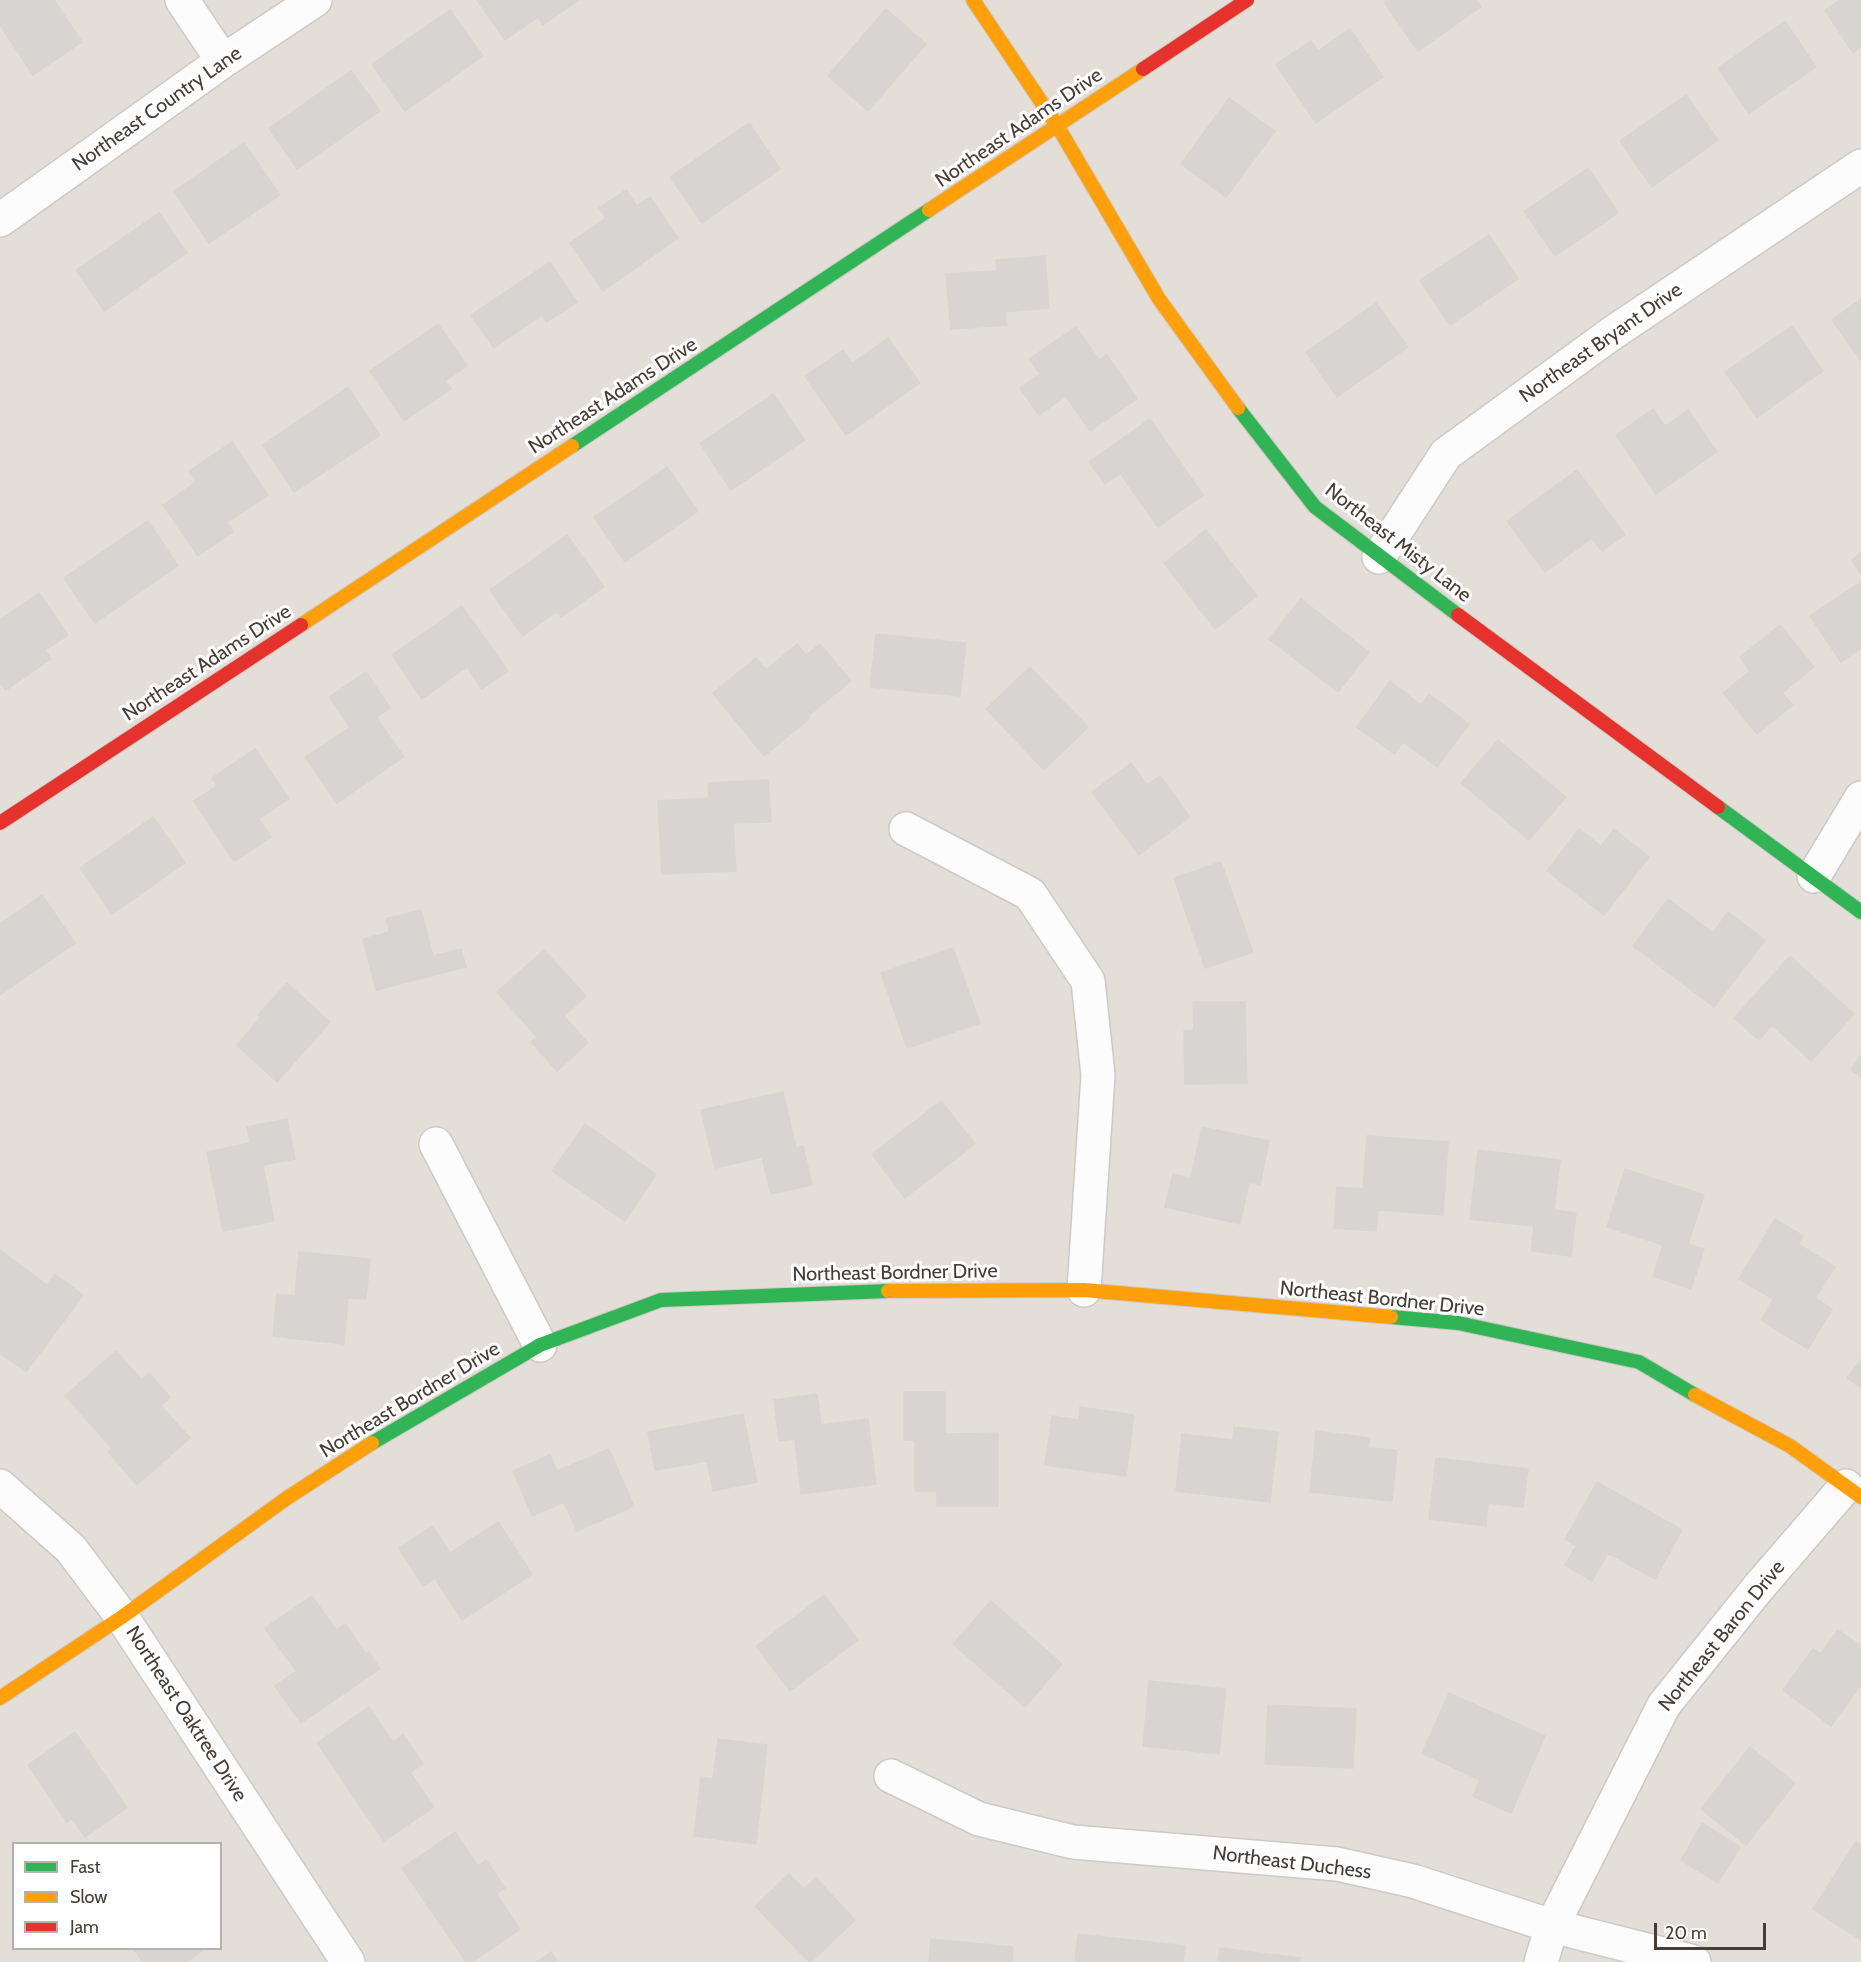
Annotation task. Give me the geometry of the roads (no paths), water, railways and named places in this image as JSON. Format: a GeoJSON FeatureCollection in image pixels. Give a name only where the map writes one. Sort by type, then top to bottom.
{"type":"FeatureCollection","features":[{"type":"Feature","properties":{"kind":"street"},"geometry":{"type":"LineString","coordinates":[[182,0],[223,61]]}},
{"type":"Feature","properties":{"kind":"street","name":"Northeast Country Lane"},"geometry":{"type":"LineString","coordinates":[[0,220],[223,61],[315,0]]}},
{"type":"Feature","properties":{"kind":"street","name":"Northeast Misty Lane"},"geometry":{"type":"LineString","coordinates":[[973,0],[1058,127],[1159,299],[1242,414],[1315,507],[1379,557],[1861,912]]}},
{"type":"Feature","properties":{"kind":"street","name":"Northeast Adams Drive"},"geometry":{"type":"LineString","coordinates":[[0,823],[1058,127],[1247,0]]}},
{"type":"Feature","properties":{"kind":"street","name":"Northeast Bryant Drive"},"geometry":{"type":"LineString","coordinates":[[1379,557],[1446,454],[1611,334],[1861,166]]}},
{"type":"Feature","properties":{"kind":"street"},"geometry":{"type":"LineString","coordinates":[[1814,876],[1861,798]]}},
{"type":"Feature","properties":{"kind":"street"},"geometry":{"type":"LineString","coordinates":[[906,829],[1030,894],[1088,981],[1098,1075],[1084,1290]]}},
{"type":"Feature","properties":{"kind":"street"},"geometry":{"type":"LineString","coordinates":[[436,1144],[540,1346]]}},
{"type":"Feature","properties":{"kind":"street","name":"Northeast Bordner Drive"},"geometry":{"type":"LineString","coordinates":[[0,1698],[122,1617],[287,1498],[367,1446],[540,1346],[661,1300],[866,1291],[1084,1290],[1458,1323],[1639,1362],[1706,1402],[1790,1446],[1853,1491]]}},
{"type":"Feature","properties":{"kind":"street","name":"Northeast Oaktree Drive"},"geometry":{"type":"LineString","coordinates":[[0,1486],[71,1550],[122,1617],[348,1962]]}},
{"type":"Feature","properties":{"kind":"street","name":"Northeast Baron Drive"},"geometry":{"type":"LineString","coordinates":[[1541,1962],[1552,1926],[1664,1705],[1758,1588],[1853,1491]]}},
{"type":"Feature","properties":{"kind":"street","name":"Northeast Duchess"},"geometry":{"type":"LineString","coordinates":[[891,1776],[979,1819],[1073,1842],[1337,1864],[1413,1881],[1552,1926],[1694,1962]]}}]}
